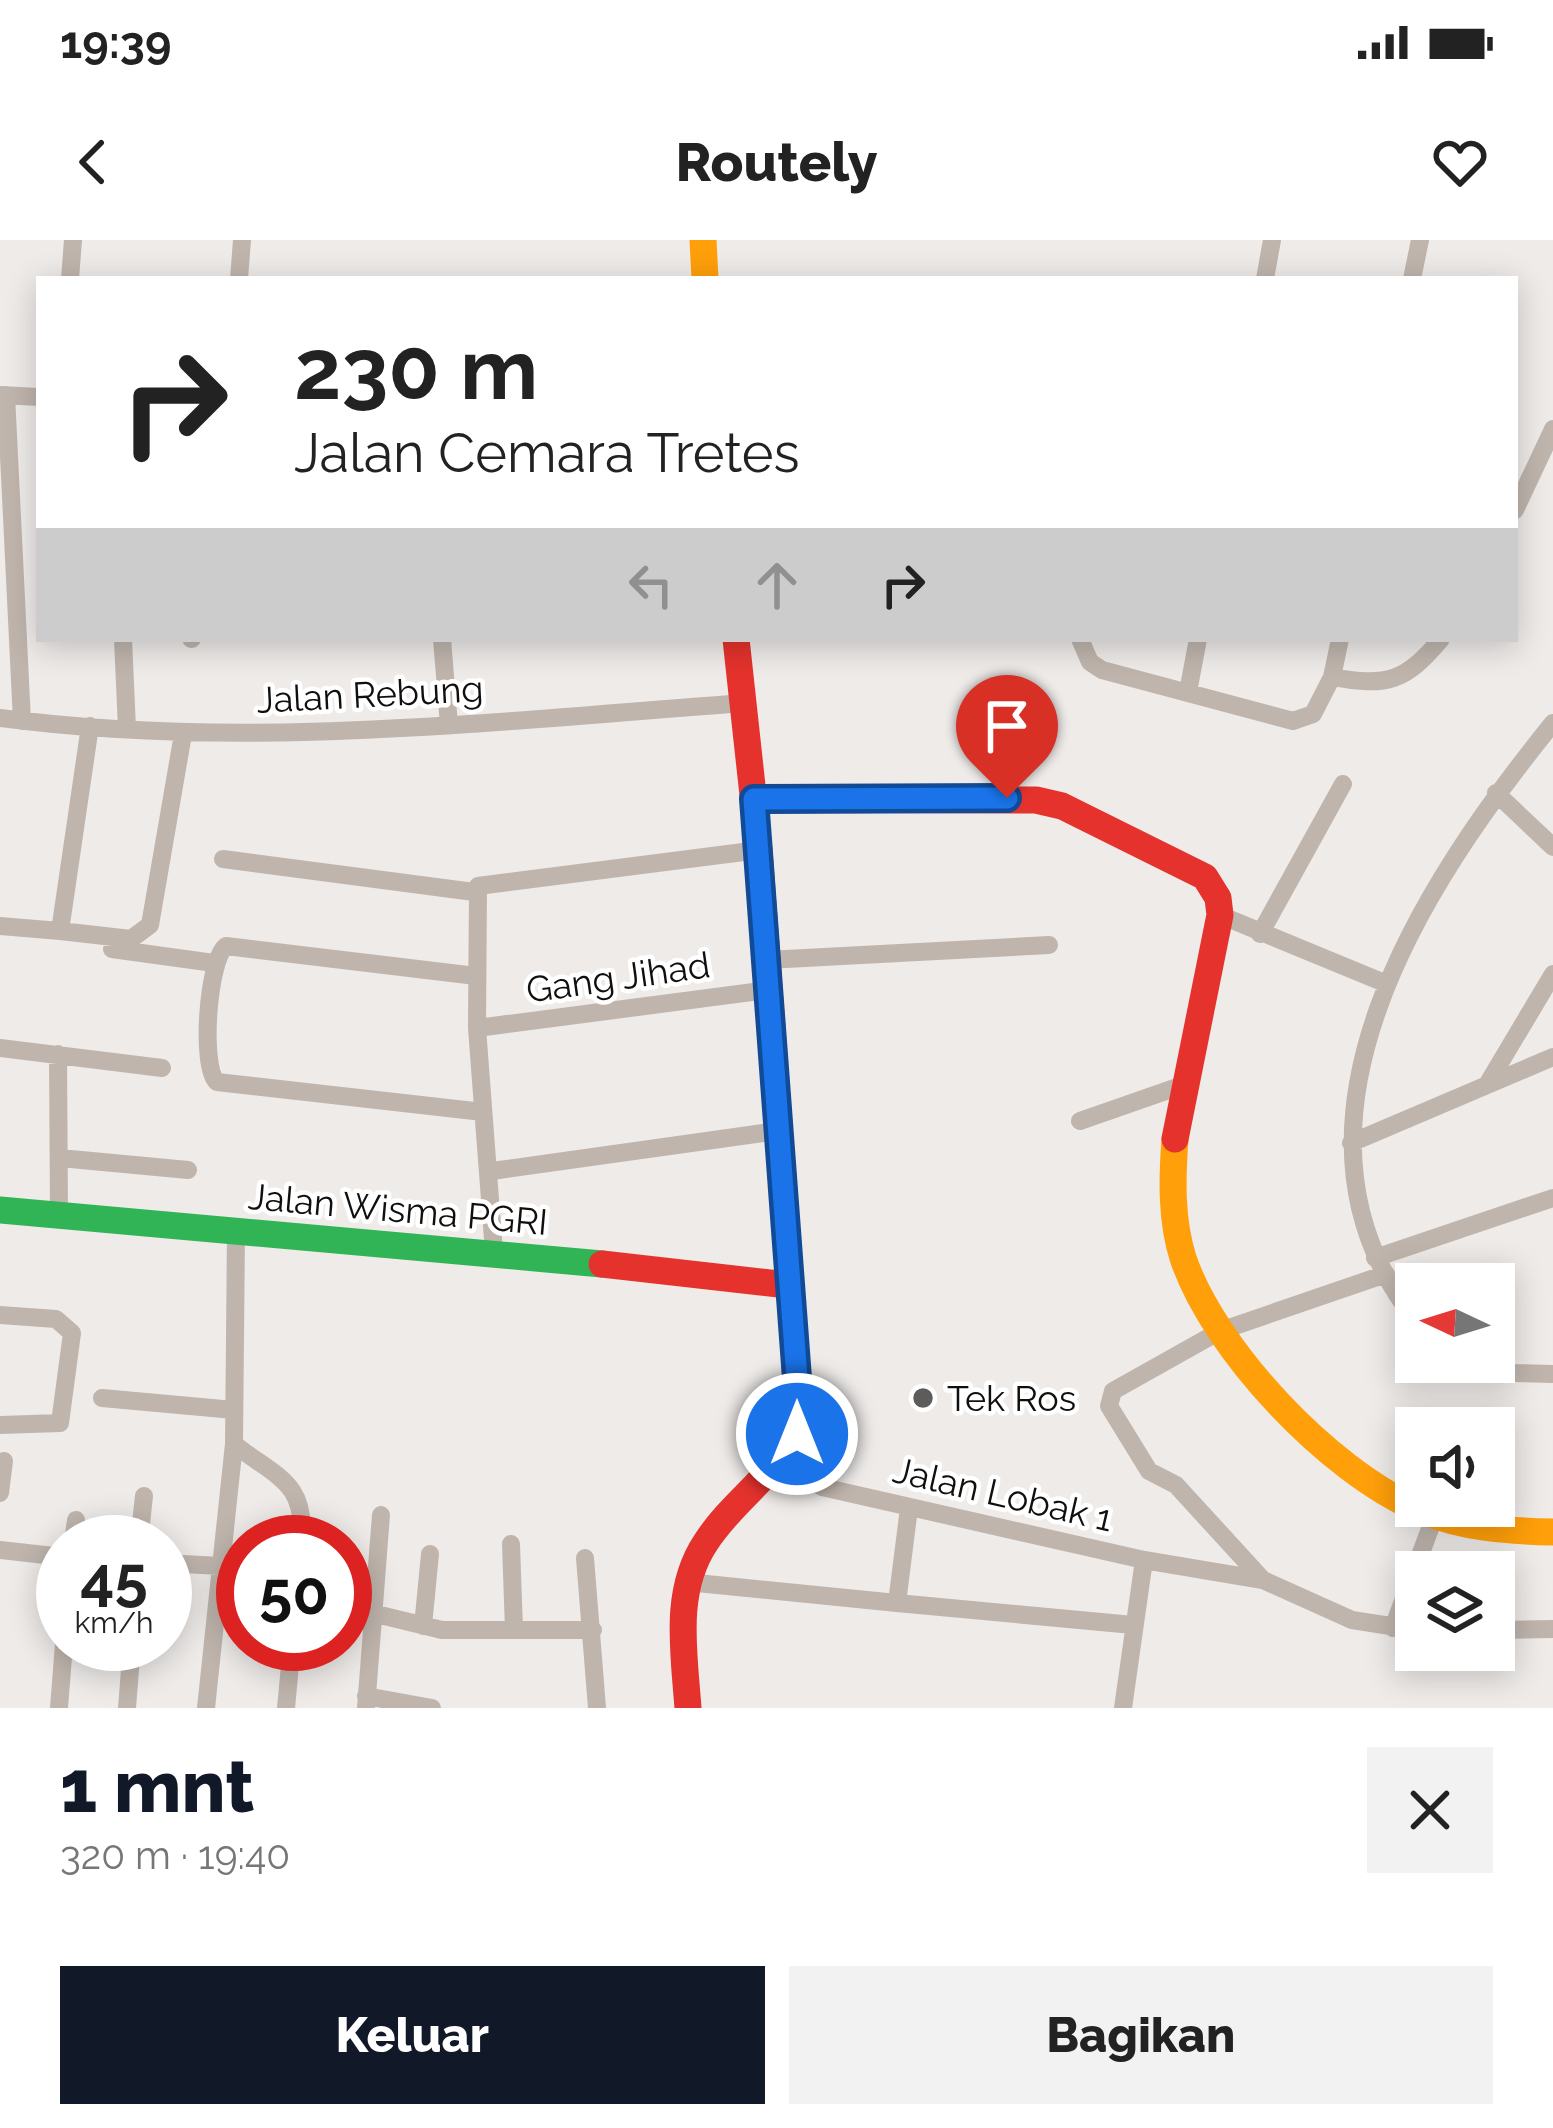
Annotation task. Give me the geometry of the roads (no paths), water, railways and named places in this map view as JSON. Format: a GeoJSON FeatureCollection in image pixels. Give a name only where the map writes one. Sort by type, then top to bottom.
{"type":"FeatureCollection","features":[{"type":"Feature","properties":{"kind":"street"},"geometry":{"type":"LineString","coordinates":[[70,276],[73,240]]}},
{"type":"Feature","properties":{"kind":"street"},"geometry":{"type":"LineString","coordinates":[[239,276],[242,240]]}},
{"type":"Feature","properties":{"kind":"street"},"geometry":{"type":"LineString","coordinates":[[704,240],[705,276]]}},
{"type":"Feature","properties":{"kind":"street"},"geometry":{"type":"LineString","coordinates":[[1266,276],[1272,240]]}},
{"type":"Feature","properties":{"kind":"street"},"geometry":{"type":"LineString","coordinates":[[1413,276],[1420,240]]}},
{"type":"Feature","properties":{"kind":"street"},"geometry":{"type":"LineString","coordinates":[[22,721],[3,395],[36,397]]}},
{"type":"Feature","properties":{"kind":"street"},"geometry":{"type":"LineString","coordinates":[[1518,500],[1553,428]]}},
{"type":"Feature","properties":{"kind":"street"},"geometry":{"type":"LineString","coordinates":[[123,642],[127,729]]}},
{"type":"Feature","properties":{"kind":"street"},"geometry":{"type":"LineString","coordinates":[[442,642],[449,725]]}},
{"type":"Feature","properties":{"kind":"street"},"geometry":{"type":"LineString","coordinates":[[688,1708],[683,1610],[687,1582],[713,1529],[783,1462],[800,1414],[759,850],[736,642]]}},
{"type":"Feature","properties":{"kind":"street"},"geometry":{"type":"LineString","coordinates":[[1081,642],[1090,662],[1102,670],[1293,721],[1313,714],[1332,677],[1339,642]]}},
{"type":"Feature","properties":{"kind":"street"},"geometry":{"type":"LineString","coordinates":[[1188,692],[1197,642]]}},
{"type":"Feature","properties":{"kind":"street"},"geometry":{"type":"LineString","coordinates":[[1332,677],[1384,683],[1424,659],[1439,642]]}},
{"type":"Feature","properties":{"kind":"street","name":"Jalan Rebung"},"geometry":{"type":"LineString","coordinates":[[0,719],[183,734],[449,725],[744,704]]}},
{"type":"Feature","properties":{"kind":"street"},"geometry":{"type":"LineString","coordinates":[[1395,1289],[1380,1266],[1357,1207],[1351,1143],[1368,1037],[1387,984],[1496,793],[1553,723]]}},
{"type":"Feature","properties":{"kind":"street"},"geometry":{"type":"LineString","coordinates":[[60,931],[90,726]]}},
{"type":"Feature","properties":{"kind":"street"},"geometry":{"type":"LineString","coordinates":[[0,929],[130,939],[150,925],[183,734]]}},
{"type":"Feature","properties":{"kind":"street"},"geometry":{"type":"LineString","coordinates":[[1260,934],[1343,784]]}},
{"type":"Feature","properties":{"kind":"street"},"geometry":{"type":"LineString","coordinates":[[1496,793],[1553,847]]}},
{"type":"Feature","properties":{"kind":"street"},"geometry":{"type":"LineString","coordinates":[[754,799],[1036,800],[1062,806],[1196,871],[1213,886],[1220,915],[1186,1084],[1173,1179],[1174,1219],[1192,1281],[1220,1330],[1310,1437],[1346,1469],[1395,1496]]}},
{"type":"Feature","properties":{"kind":"street"},"geometry":{"type":"LineString","coordinates":[[223,859],[474,892],[492,880],[759,850]]}},
{"type":"Feature","properties":{"kind":"street"},"geometry":{"type":"LineString","coordinates":[[474,892],[477,1028],[492,1171],[494,1252]]}},
{"type":"Feature","properties":{"kind":"street"},"geometry":{"type":"LineString","coordinates":[[1220,915],[1387,984]]}},
{"type":"Feature","properties":{"kind":"street"},"geometry":{"type":"LineString","coordinates":[[0,929],[214,963]]}},
{"type":"Feature","properties":{"kind":"street"},"geometry":{"type":"LineString","coordinates":[[476,976],[232,945],[217,953],[214,963],[206,1065],[212,1080],[483,1112]]}},
{"type":"Feature","properties":{"kind":"street"},"geometry":{"type":"LineString","coordinates":[[767,960],[1049,945]]}},
{"type":"Feature","properties":{"kind":"street"},"geometry":{"type":"LineString","coordinates":[[1488,1085],[1553,974]]}},
{"type":"Feature","properties":{"kind":"street","name":"Gang Jihad"},"geometry":{"type":"LineString","coordinates":[[477,1028],[767,990]]}},
{"type":"Feature","properties":{"kind":"street"},"geometry":{"type":"LineString","coordinates":[[0,1048],[162,1068]]}},
{"type":"Feature","properties":{"kind":"street"},"geometry":{"type":"LineString","coordinates":[[58,1054],[59,1214]]}},
{"type":"Feature","properties":{"kind":"street"},"geometry":{"type":"LineString","coordinates":[[1351,1143],[1553,1057]]}},
{"type":"Feature","properties":{"kind":"street"},"geometry":{"type":"LineString","coordinates":[[1080,1121],[1186,1084]]}},
{"type":"Feature","properties":{"kind":"street"},"geometry":{"type":"LineString","coordinates":[[492,1171],[777,1131]]}},
{"type":"Feature","properties":{"kind":"street"},"geometry":{"type":"LineString","coordinates":[[60,1158],[188,1170]]}},
{"type":"Feature","properties":{"kind":"street"},"geometry":{"type":"LineString","coordinates":[[1431,1527],[1393,1628],[1352,1621],[1263,1580],[1176,1485],[1149,1471],[1109,1409],[1113,1391],[1220,1330],[1553,1198]]}},
{"type":"Feature","properties":{"kind":"street","name":"Jalan Wisma PGRI"},"geometry":{"type":"LineString","coordinates":[[0,1210],[494,1252],[788,1285]]}},
{"type":"Feature","properties":{"kind":"street"},"geometry":{"type":"LineString","coordinates":[[225,1515],[233,1444],[236,1230]]}},
{"type":"Feature","properties":{"kind":"street"},"geometry":{"type":"LineString","coordinates":[[0,1315],[56,1319],[72,1333],[60,1424],[0,1425]]}},
{"type":"Feature","properties":{"kind":"street"},"geometry":{"type":"LineString","coordinates":[[1515,1369],[1553,1374]]}},
{"type":"Feature","properties":{"kind":"street"},"geometry":{"type":"LineString","coordinates":[[101,1398],[234,1410]]}},
{"type":"Feature","properties":{"kind":"street"},"geometry":{"type":"LineString","coordinates":[[233,1444],[297,1494],[303,1515]]}},
{"type":"Feature","properties":{"kind":"street"},"geometry":{"type":"LineString","coordinates":[[0,1493],[4,1461]]}},
{"type":"Feature","properties":{"kind":"street","name":"Jalan Lobak 1"},"geometry":{"type":"LineString","coordinates":[[783,1462],[822,1487],[1144,1560],[1263,1580]]}},
{"type":"Feature","properties":{"kind":"street"},"geometry":{"type":"LineString","coordinates":[[142,1515],[144,1496]]}},
{"type":"Feature","properties":{"kind":"street"},"geometry":{"type":"LineString","coordinates":[[897,1603],[909,1508]]}},
{"type":"Feature","properties":{"kind":"street"},"geometry":{"type":"LineString","coordinates":[[381,1515],[372,1613],[423,1625],[592,1630]]}},
{"type":"Feature","properties":{"kind":"street"},"geometry":{"type":"LineString","coordinates":[[1510,1527],[1553,1532]]}},
{"type":"Feature","properties":{"kind":"street"},"geometry":{"type":"LineString","coordinates":[[512,1544],[514,1630]]}},
{"type":"Feature","properties":{"kind":"street"},"geometry":{"type":"LineString","coordinates":[[0,1550],[36,1554]]}},
{"type":"Feature","properties":{"kind":"street"},"geometry":{"type":"LineString","coordinates":[[423,1625],[430,1554]]}},
{"type":"Feature","properties":{"kind":"street"},"geometry":{"type":"LineString","coordinates":[[585,1558],[597,1708]]}},
{"type":"Feature","properties":{"kind":"street","name":"Jalan Lobak 1"},"geometry":{"type":"LineString","coordinates":[[1123,1708],[1144,1560]]}},
{"type":"Feature","properties":{"kind":"street"},"geometry":{"type":"LineString","coordinates":[[687,1582],[1133,1624]]}},
{"type":"Feature","properties":{"kind":"street"},"geometry":{"type":"LineString","coordinates":[[206,1708],[216,1604]]}},
{"type":"Feature","properties":{"kind":"street"},"geometry":{"type":"LineString","coordinates":[[1515,1630],[1553,1629]]}},
{"type":"Feature","properties":{"kind":"street"},"geometry":{"type":"LineString","coordinates":[[59,1708],[62,1671]]}},
{"type":"Feature","properties":{"kind":"street"},"geometry":{"type":"LineString","coordinates":[[127,1708],[130,1671]]}},
{"type":"Feature","properties":{"kind":"street"},"geometry":{"type":"LineString","coordinates":[[286,1708],[289,1671]]}},
{"type":"Feature","properties":{"kind":"street"},"geometry":{"type":"LineString","coordinates":[[368,1671],[366,1702],[431,1708]]}},
{"type":"Feature","properties":{"kind":"place","name":"Tek Ros"},"geometry":{"type":"Point","coordinates":[923,1398]}}]}
